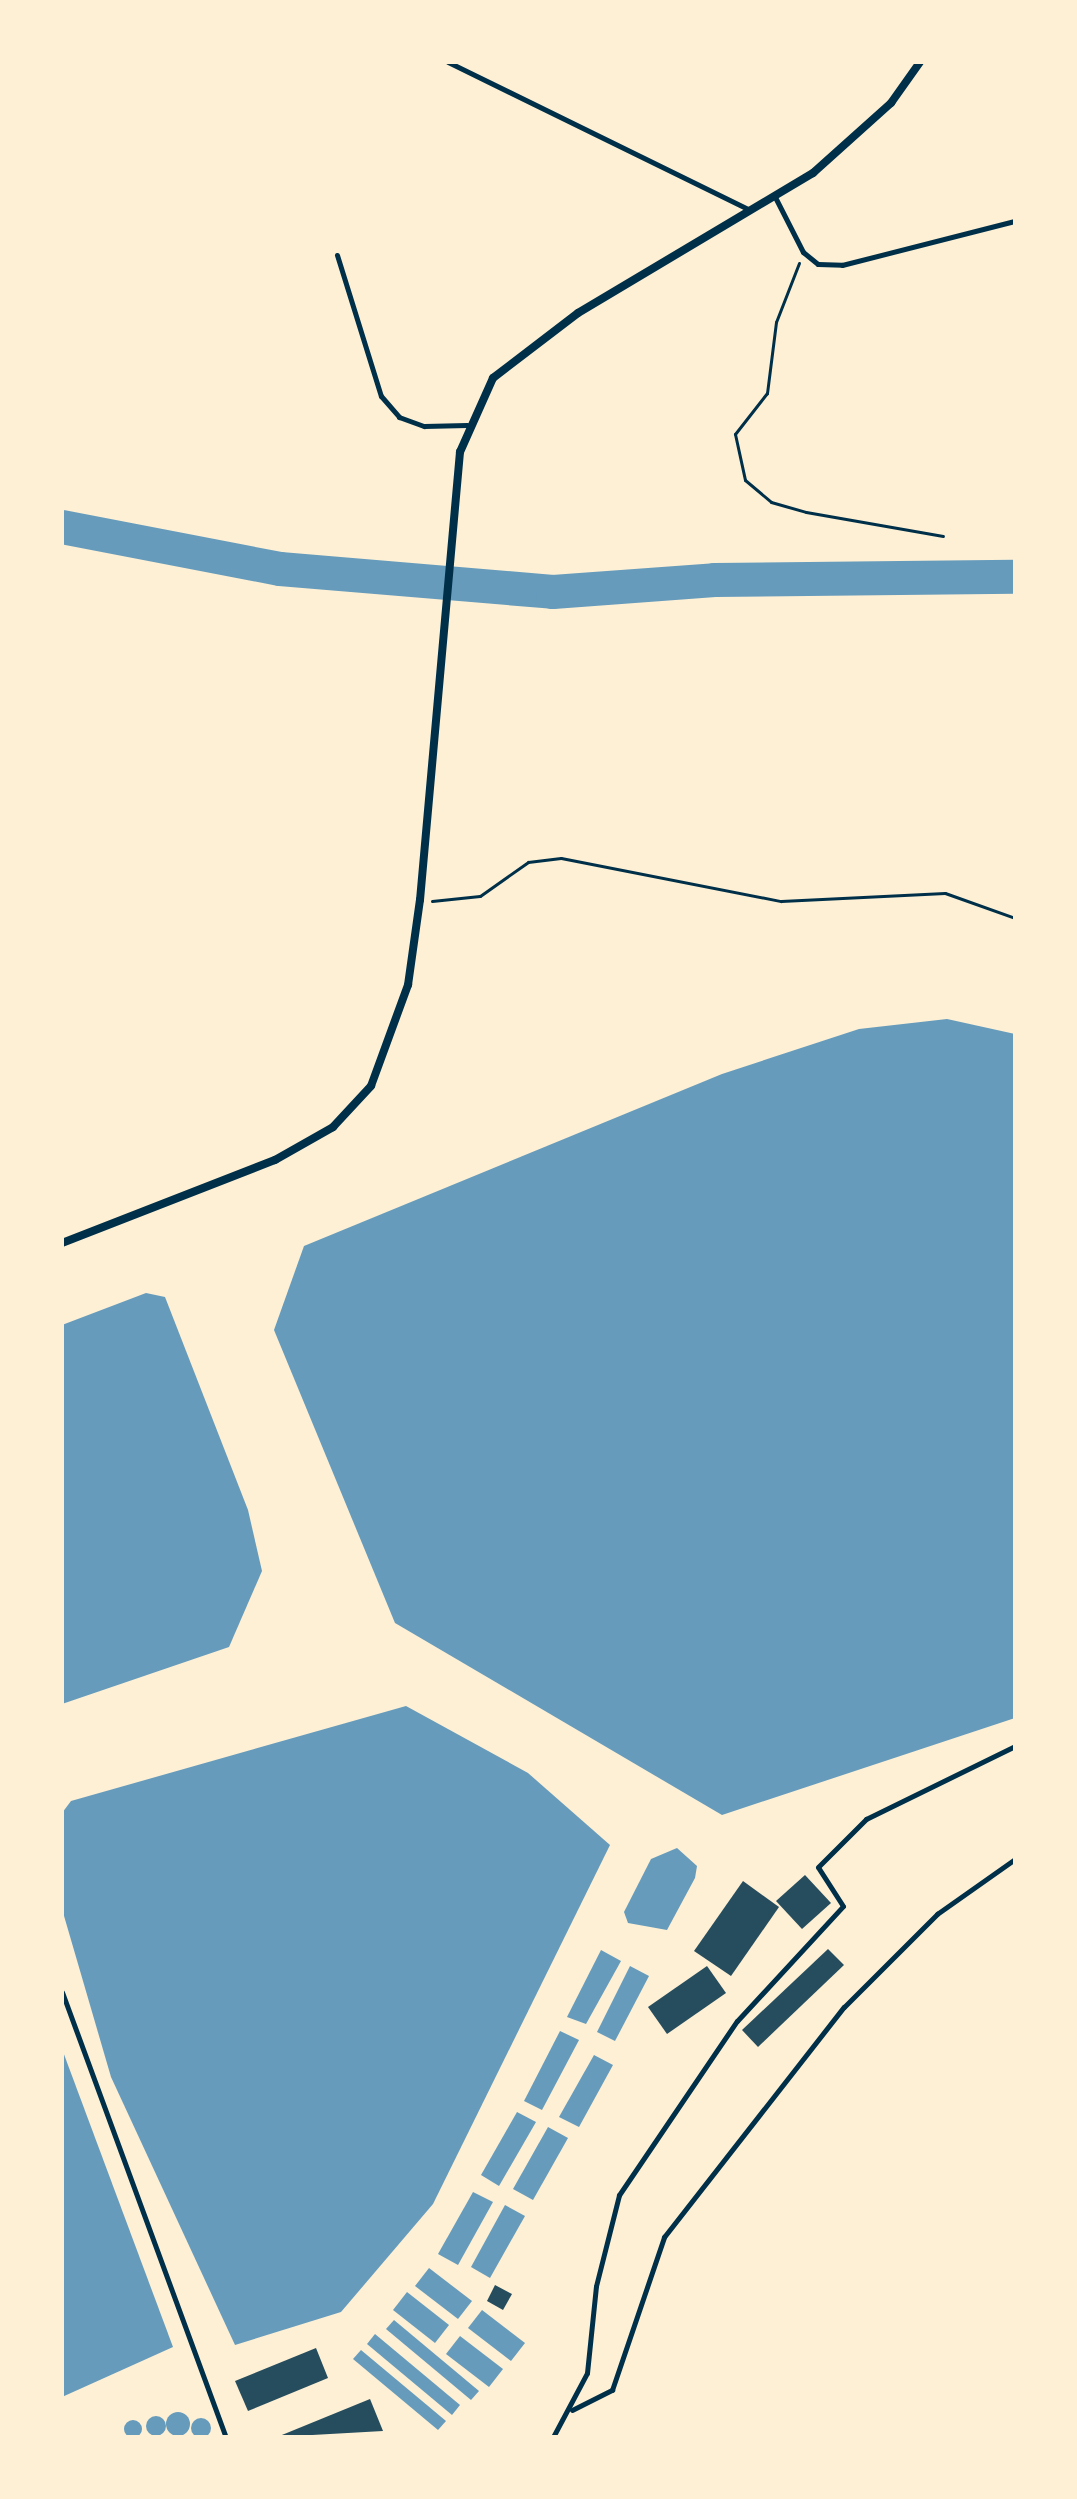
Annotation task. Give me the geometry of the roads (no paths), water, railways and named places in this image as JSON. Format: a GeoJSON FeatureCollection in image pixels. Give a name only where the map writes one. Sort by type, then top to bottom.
{"type":"FeatureCollection","features":[{"type":"Feature","properties":{"kind":"street"},"geometry":{"type":"LineString","coordinates":[[62,1243],[275,1160],[333,1127],[371,1086],[393,1038],[420,900],[452,521],[467,425],[493,378],[518,355],[748,209],[775,197],[855,139],[920,62]]}},
{"type":"Feature","properties":{"kind":"lane"},"geometry":{"type":"LineString","coordinates":[[448,62],[748,209]]}},
{"type":"Feature","properties":{"kind":"lane"},"geometry":{"type":"LineString","coordinates":[[775,197],[803,252],[818,264],[842,265],[1015,221]]}},
{"type":"Feature","properties":{"kind":"lane"},"geometry":{"type":"LineString","coordinates":[[337,255],[381,396],[399,417],[424,426],[467,425]]}},
{"type":"Feature","properties":{"kind":"lane"},"geometry":{"type":"LineString","coordinates":[[553,2437],[571,2410],[587,2373],[596,2286],[619,2195],[737,2021],[843,1906],[818,1867],[866,1819],[1015,1746]]}},
{"type":"Feature","properties":{"kind":"lane"},"geometry":{"type":"LineString","coordinates":[[571,2410],[612,2390],[664,2237],[844,2007],[937,1914],[1015,1859]]}},
{"type":"Feature","properties":{"kind":"lane"},"geometry":{"type":"LineString","coordinates":[[62,1992],[226,2437]]}},
{"type":"Feature","properties":{"kind":"water"},"geometry":{"type":"Polygon","coordinates":[[[947,1019],[1015,1034],[1015,1718],[722,1815],[395,1623],[274,1330],[304,1246],[722,1074],[859,1029],[947,1019]]]}},
{"type":"Feature","properties":{"kind":"water"},"geometry":{"type":"Polygon","coordinates":[[[146,1293],[165,1297],[248,1510],[262,1571],[229,1647],[62,1704],[62,1325],[146,1293]]]}},
{"type":"Feature","properties":{"kind":"water"},"geometry":{"type":"Polygon","coordinates":[[[406,1706],[528,1773],[610,1845],[433,2204],[341,2312],[235,2345],[111,2077],[62,1909],[62,1813],[71,1801],[406,1706]]]}},
{"type":"Feature","properties":{"kind":"water"},"geometry":{"type":"Polygon","coordinates":[[[677,1848],[697,1866],[695,1878],[667,1930],[628,1923],[624,1912],[651,1859],[677,1848]]]}},
{"type":"Feature","properties":{"kind":"water"},"geometry":{"type":"Polygon","coordinates":[[[601,1950],[621,1961],[586,2024],[567,2017],[601,1950]]]}},
{"type":"Feature","properties":{"kind":"water"},"geometry":{"type":"Polygon","coordinates":[[[630,1966],[649,1976],[615,2041],[597,2032],[630,1966]]]}},
{"type":"Feature","properties":{"kind":"water"},"geometry":{"type":"Polygon","coordinates":[[[560,2031],[579,2040],[542,2110],[524,2101],[560,2031]]]}},
{"type":"Feature","properties":{"kind":"water"},"geometry":{"type":"Polygon","coordinates":[[[62,2049],[173,2347],[62,2397],[62,2049]]]}},
{"type":"Feature","properties":{"kind":"water"},"geometry":{"type":"Polygon","coordinates":[[[594,2055],[613,2065],[579,2127],[559,2117],[594,2055]]]}},
{"type":"Feature","properties":{"kind":"water"},"geometry":{"type":"Polygon","coordinates":[[[517,2112],[536,2122],[499,2186],[481,2175],[517,2112]]]}},
{"type":"Feature","properties":{"kind":"water"},"geometry":{"type":"Polygon","coordinates":[[[548,2127],[568,2138],[533,2200],[513,2189],[548,2127]]]}},
{"type":"Feature","properties":{"kind":"water"},"geometry":{"type":"Polygon","coordinates":[[[473,2192],[493,2202],[458,2265],[438,2254],[473,2192]]]}},
{"type":"Feature","properties":{"kind":"water"},"geometry":{"type":"Polygon","coordinates":[[[505,2205],[525,2216],[490,2278],[471,2267],[505,2205]]]}},
{"type":"Feature","properties":{"kind":"water"},"geometry":{"type":"Polygon","coordinates":[[[429,2268],[472,2301],[458,2319],[415,2286],[429,2268]]]}},
{"type":"Feature","properties":{"kind":"water"},"geometry":{"type":"Polygon","coordinates":[[[407,2292],[449,2325],[435,2343],[393,2310],[407,2292]]]}},
{"type":"Feature","properties":{"kind":"water"},"geometry":{"type":"Polygon","coordinates":[[[482,2310],[525,2343],[511,2361],[468,2328],[482,2310]]]}},
{"type":"Feature","properties":{"kind":"water"},"geometry":{"type":"Polygon","coordinates":[[[394,2320],[479,2391],[471,2400],[386,2329],[394,2320]]]}},
{"type":"Feature","properties":{"kind":"water"},"geometry":{"type":"Polygon","coordinates":[[[375,2334],[460,2405],[452,2415],[367,2344],[375,2334]]]}},
{"type":"Feature","properties":{"kind":"water"},"geometry":{"type":"Polygon","coordinates":[[[460,2336],[503,2369],[489,2387],[446,2354],[460,2336]]]}},
{"type":"Feature","properties":{"kind":"water"},"geometry":{"type":"Polygon","coordinates":[[[361,2350],[446,2421],[438,2430],[353,2359],[361,2350]]]}},
{"type":"Feature","properties":{"kind":"water"},"geometry":{"type":"Polygon","coordinates":[[[178,2412],[186,2416],[190,2424],[186,2432],[178,2436],[170,2432],[166,2424],[170,2416],[178,2412]]]}},
{"type":"Feature","properties":{"kind":"water"},"geometry":{"type":"Polygon","coordinates":[[[152,2416],[160,2416],[166,2426],[160,2436],[152,2436],[146,2430],[146,2422],[152,2416]]]}},
{"type":"Feature","properties":{"kind":"water"},"geometry":{"type":"Polygon","coordinates":[[[201,2418],[208,2421],[211,2428],[208,2435],[201,2438],[194,2435],[191,2428],[194,2421],[201,2418]]]}},
{"type":"Feature","properties":{"kind":"water"},"geometry":{"type":"Polygon","coordinates":[[[133,2420],[142,2429],[133,2438],[124,2429],[133,2420]]]}},
{"type":"Feature","properties":{"kind":"waterway"},"geometry":{"type":"LineString","coordinates":[[62,527],[280,569],[553,592],[715,580],[1015,577]]}}]}
